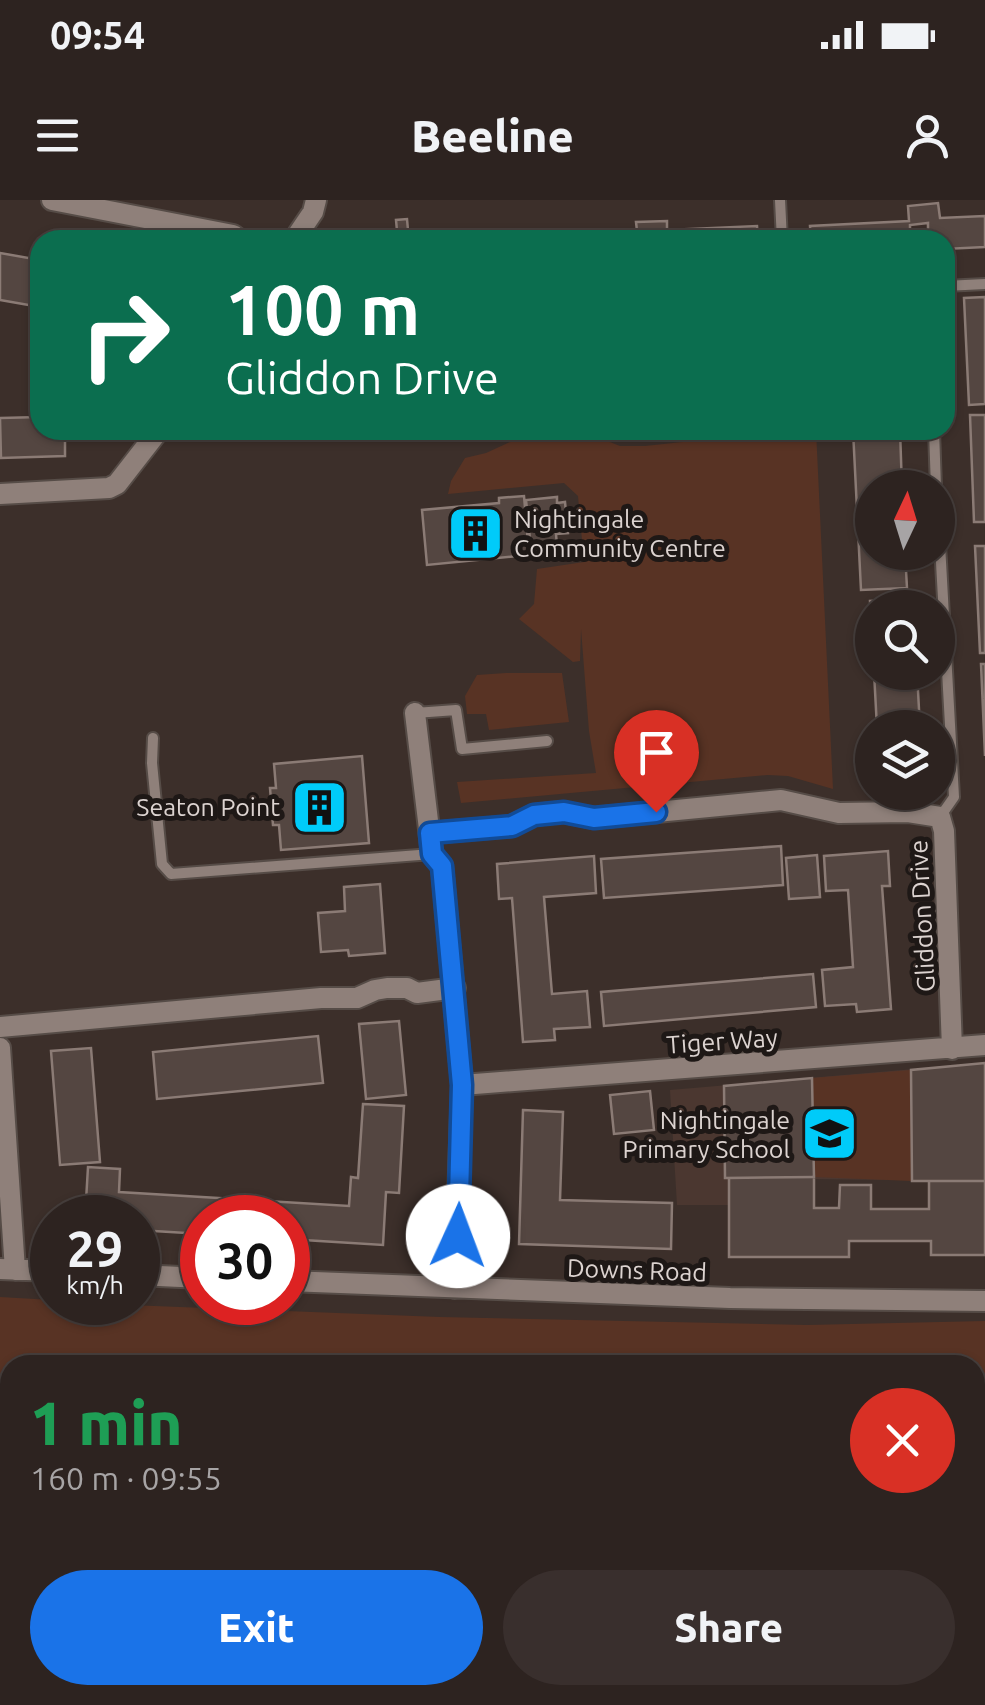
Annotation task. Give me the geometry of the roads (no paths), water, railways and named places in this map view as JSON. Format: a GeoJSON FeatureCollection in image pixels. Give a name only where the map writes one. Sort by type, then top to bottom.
{"type":"FeatureCollection","features":[{"type":"Feature","properties":{"kind":"street"},"geometry":{"type":"LineString","coordinates":[[52,200],[207,230]]}},
{"type":"Feature","properties":{"kind":"street"},"geometry":{"type":"LineString","coordinates":[[301,230],[316,200]]}},
{"type":"Feature","properties":{"kind":"street"},"geometry":{"type":"LineString","coordinates":[[0,494],[86,492],[117,484],[151,440]]}},
{"type":"Feature","properties":{"kind":"street"},"geometry":{"type":"LineString","coordinates":[[416,713],[431,843],[442,866],[462,1085],[455,1288]]}},
{"type":"Feature","properties":{"kind":"street","name":"Gliddon Drive"},"geometry":{"type":"LineString","coordinates":[[431,843],[512,826],[534,815],[564,812],[594,818],[781,800],[840,813],[908,812],[940,817],[952,1048]]}},
{"type":"Feature","properties":{"kind":"street"},"geometry":{"type":"LineString","coordinates":[[0,1027],[357,998],[387,988],[407,988],[417,993],[455,988]]}},
{"type":"Feature","properties":{"kind":"street","name":"Tiger Way"},"geometry":{"type":"LineString","coordinates":[[462,1085],[985,1045]]}},
{"type":"Feature","properties":{"kind":"street"},"geometry":{"type":"LineString","coordinates":[[0,1048],[8,1270]]}},
{"type":"Feature","properties":{"kind":"street","name":"Downs Road"},"geometry":{"type":"LineString","coordinates":[[310,1282],[770,1299],[985,1301]]}},
{"type":"Feature","properties":{"kind":"lane"},"geometry":{"type":"LineString","coordinates":[[780,200],[782,230]]}},
{"type":"Feature","properties":{"kind":"lane"},"geometry":{"type":"LineString","coordinates":[[955,286],[985,284]]}},
{"type":"Feature","properties":{"kind":"lane"},"geometry":{"type":"LineString","coordinates":[[934,440],[935,470]]}},
{"type":"Feature","properties":{"kind":"lane"},"geometry":{"type":"LineString","coordinates":[[940,817],[954,798],[941,570]]}},
{"type":"Feature","properties":{"kind":"lane"},"geometry":{"type":"LineString","coordinates":[[416,713],[456,710],[462,749],[547,741]]}},
{"type":"Feature","properties":{"kind":"lane"},"geometry":{"type":"LineString","coordinates":[[153,738],[162,864],[171,874],[431,843]]}},
{"type":"Feature","properties":{"kind":"place","name":"Nightingale Community Centre"},"geometry":{"type":"Point","coordinates":[475,533]}},
{"type":"Feature","properties":{"kind":"place","name":"Seaton Point"},"geometry":{"type":"Point","coordinates":[319,807]}},
{"type":"Feature","properties":{"kind":"place","name":"Nightingale Primary School"},"geometry":{"type":"Point","coordinates":[829,1134]}}]}
